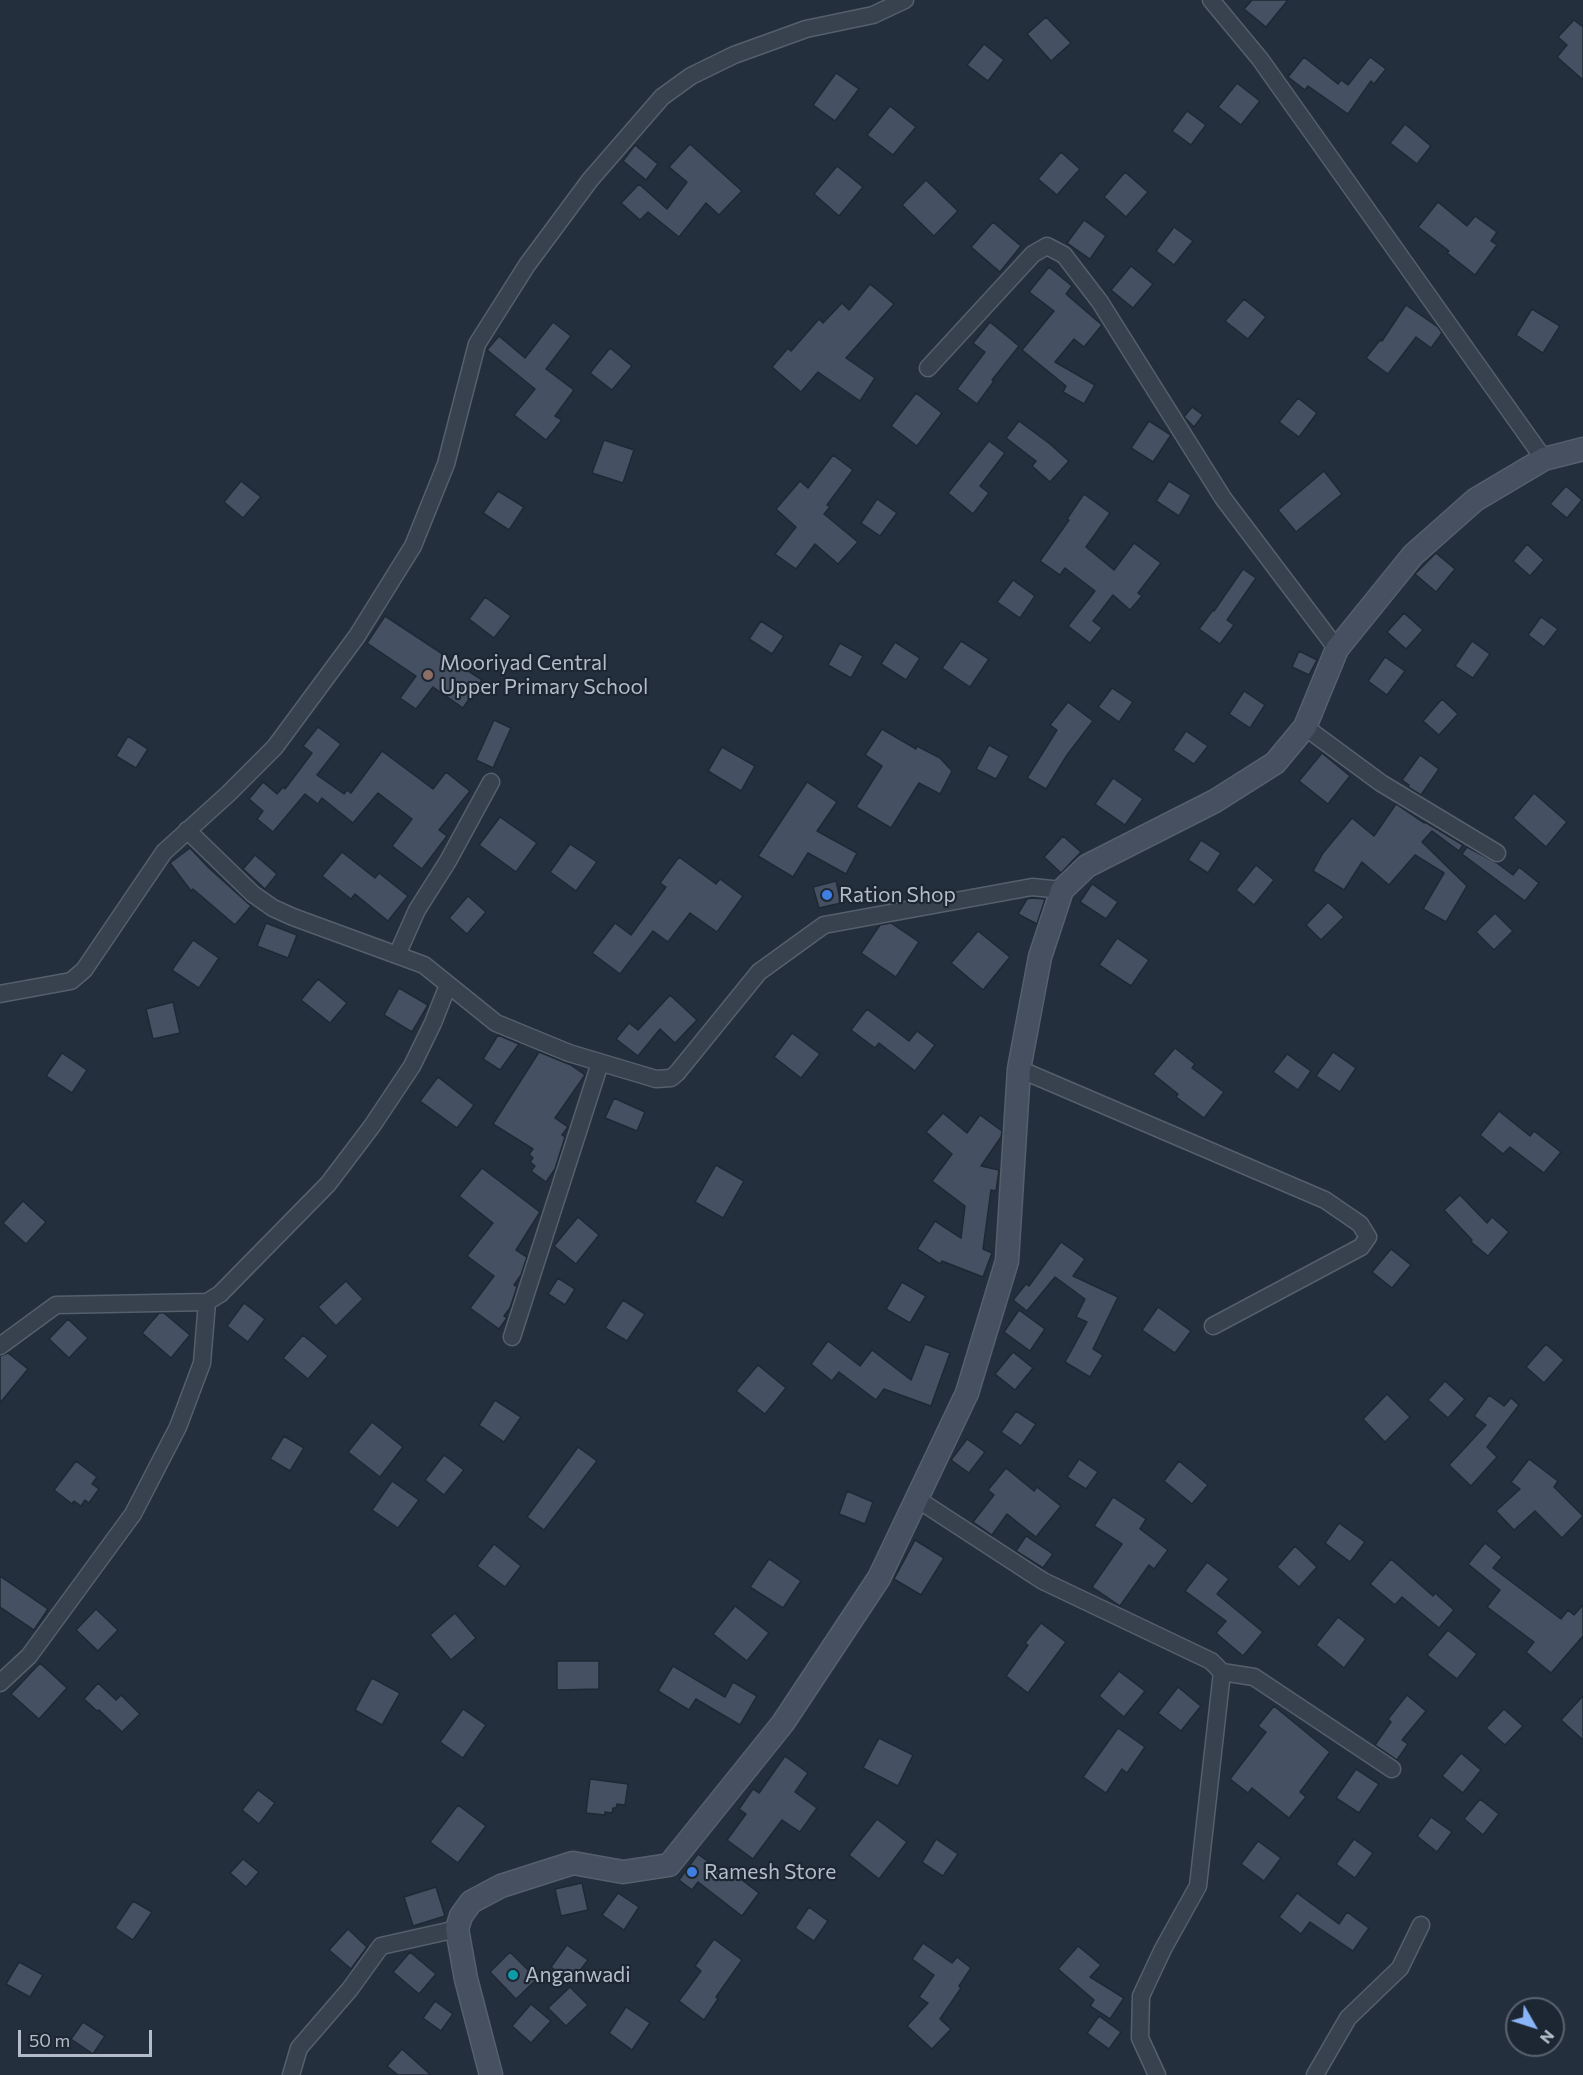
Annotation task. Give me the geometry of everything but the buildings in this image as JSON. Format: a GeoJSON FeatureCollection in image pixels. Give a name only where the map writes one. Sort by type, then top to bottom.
{"type":"FeatureCollection","features":[{"type":"Feature","properties":{"kind":"main road"},"geometry":{"type":"LineString","coordinates":[[490,2075],[456,1929],[461,1916],[471,1902],[501,1886],[573,1863],[623,1872],[669,1865],[783,1723],[879,1578],[967,1393],[1007,1260],[1019,1069],[1040,957],[1062,890],[1087,866],[1215,801],[1275,763],[1305,727],[1337,649],[1413,555],[1474,500],[1544,459],[1583,449]]}},
{"type":"Feature","properties":{"kind":"street"},"geometry":{"type":"LineString","coordinates":[[0,994],[71,981],[84,970],[164,852],[228,794],[275,747],[357,636],[413,546],[446,464],[477,344],[527,265],[590,180],[662,97],[691,76],[735,55],[806,29],[873,15],[905,0]]}},
{"type":"Feature","properties":{"kind":"street"},"geometry":{"type":"LineString","coordinates":[[1211,0],[1260,59],[1544,459]]}},
{"type":"Feature","properties":{"kind":"street"},"geometry":{"type":"LineString","coordinates":[[928,368],[1033,254],[1047,246],[1064,255],[1100,302],[1223,498],[1337,649]]}},
{"type":"Feature","properties":{"kind":"street"},"geometry":{"type":"LineString","coordinates":[[1305,727],[1381,783],[1497,853]]}},
{"type":"Feature","properties":{"kind":"street"},"geometry":{"type":"LineString","coordinates":[[397,955],[417,910],[491,782]]}},
{"type":"Feature","properties":{"kind":"street"},"geometry":{"type":"LineString","coordinates":[[187,830],[253,894],[273,908],[424,965],[496,1023],[569,1053],[656,1079],[671,1078],[677,1073],[759,972],[824,925],[1032,887],[1062,890]]}},
{"type":"Feature","properties":{"kind":"street"},"geometry":{"type":"LineString","coordinates":[[0,1346],[57,1305],[207,1302],[227,1287],[328,1184],[372,1126],[412,1066],[434,1023],[448,985]]}},
{"type":"Feature","properties":{"kind":"street"},"geometry":{"type":"LineString","coordinates":[[512,1337],[600,1063]]}},
{"type":"Feature","properties":{"kind":"street"},"geometry":{"type":"LineString","coordinates":[[1019,1069],[1325,1200],[1360,1224],[1368,1237],[1361,1247],[1214,1326]]}},
{"type":"Feature","properties":{"kind":"street"},"geometry":{"type":"LineString","coordinates":[[0,1683],[29,1656],[133,1514],[178,1427],[202,1363],[207,1302]]}},
{"type":"Feature","properties":{"kind":"street"},"geometry":{"type":"LineString","coordinates":[[917,1499],[1043,1581],[1211,1661],[1222,1672],[1254,1677],[1392,1769]]}},
{"type":"Feature","properties":{"kind":"street"},"geometry":{"type":"LineString","coordinates":[[1157,2075],[1140,2038],[1141,1996],[1163,1949],[1198,1886],[1222,1672]]}},
{"type":"Feature","properties":{"kind":"street"},"geometry":{"type":"LineString","coordinates":[[1315,2075],[1348,2018],[1400,1968],[1421,1925]]}},
{"type":"Feature","properties":{"kind":"street"},"geometry":{"type":"LineString","coordinates":[[291,2075],[299,2048],[350,1989],[381,1946],[456,1929]]}},
{"type":"Feature","properties":{"kind":"place","name":"Mooriyad Central Upper Primary School"},"geometry":{"type":"Point","coordinates":[428,675]}},
{"type":"Feature","properties":{"kind":"place","name":"Ration Shop"},"geometry":{"type":"Point","coordinates":[827,895]}},
{"type":"Feature","properties":{"kind":"place","name":"Ramesh Store"},"geometry":{"type":"Point","coordinates":[692,1872]}},
{"type":"Feature","properties":{"kind":"place","name":"Anganwadi"},"geometry":{"type":"Point","coordinates":[513,1975]}}]}
